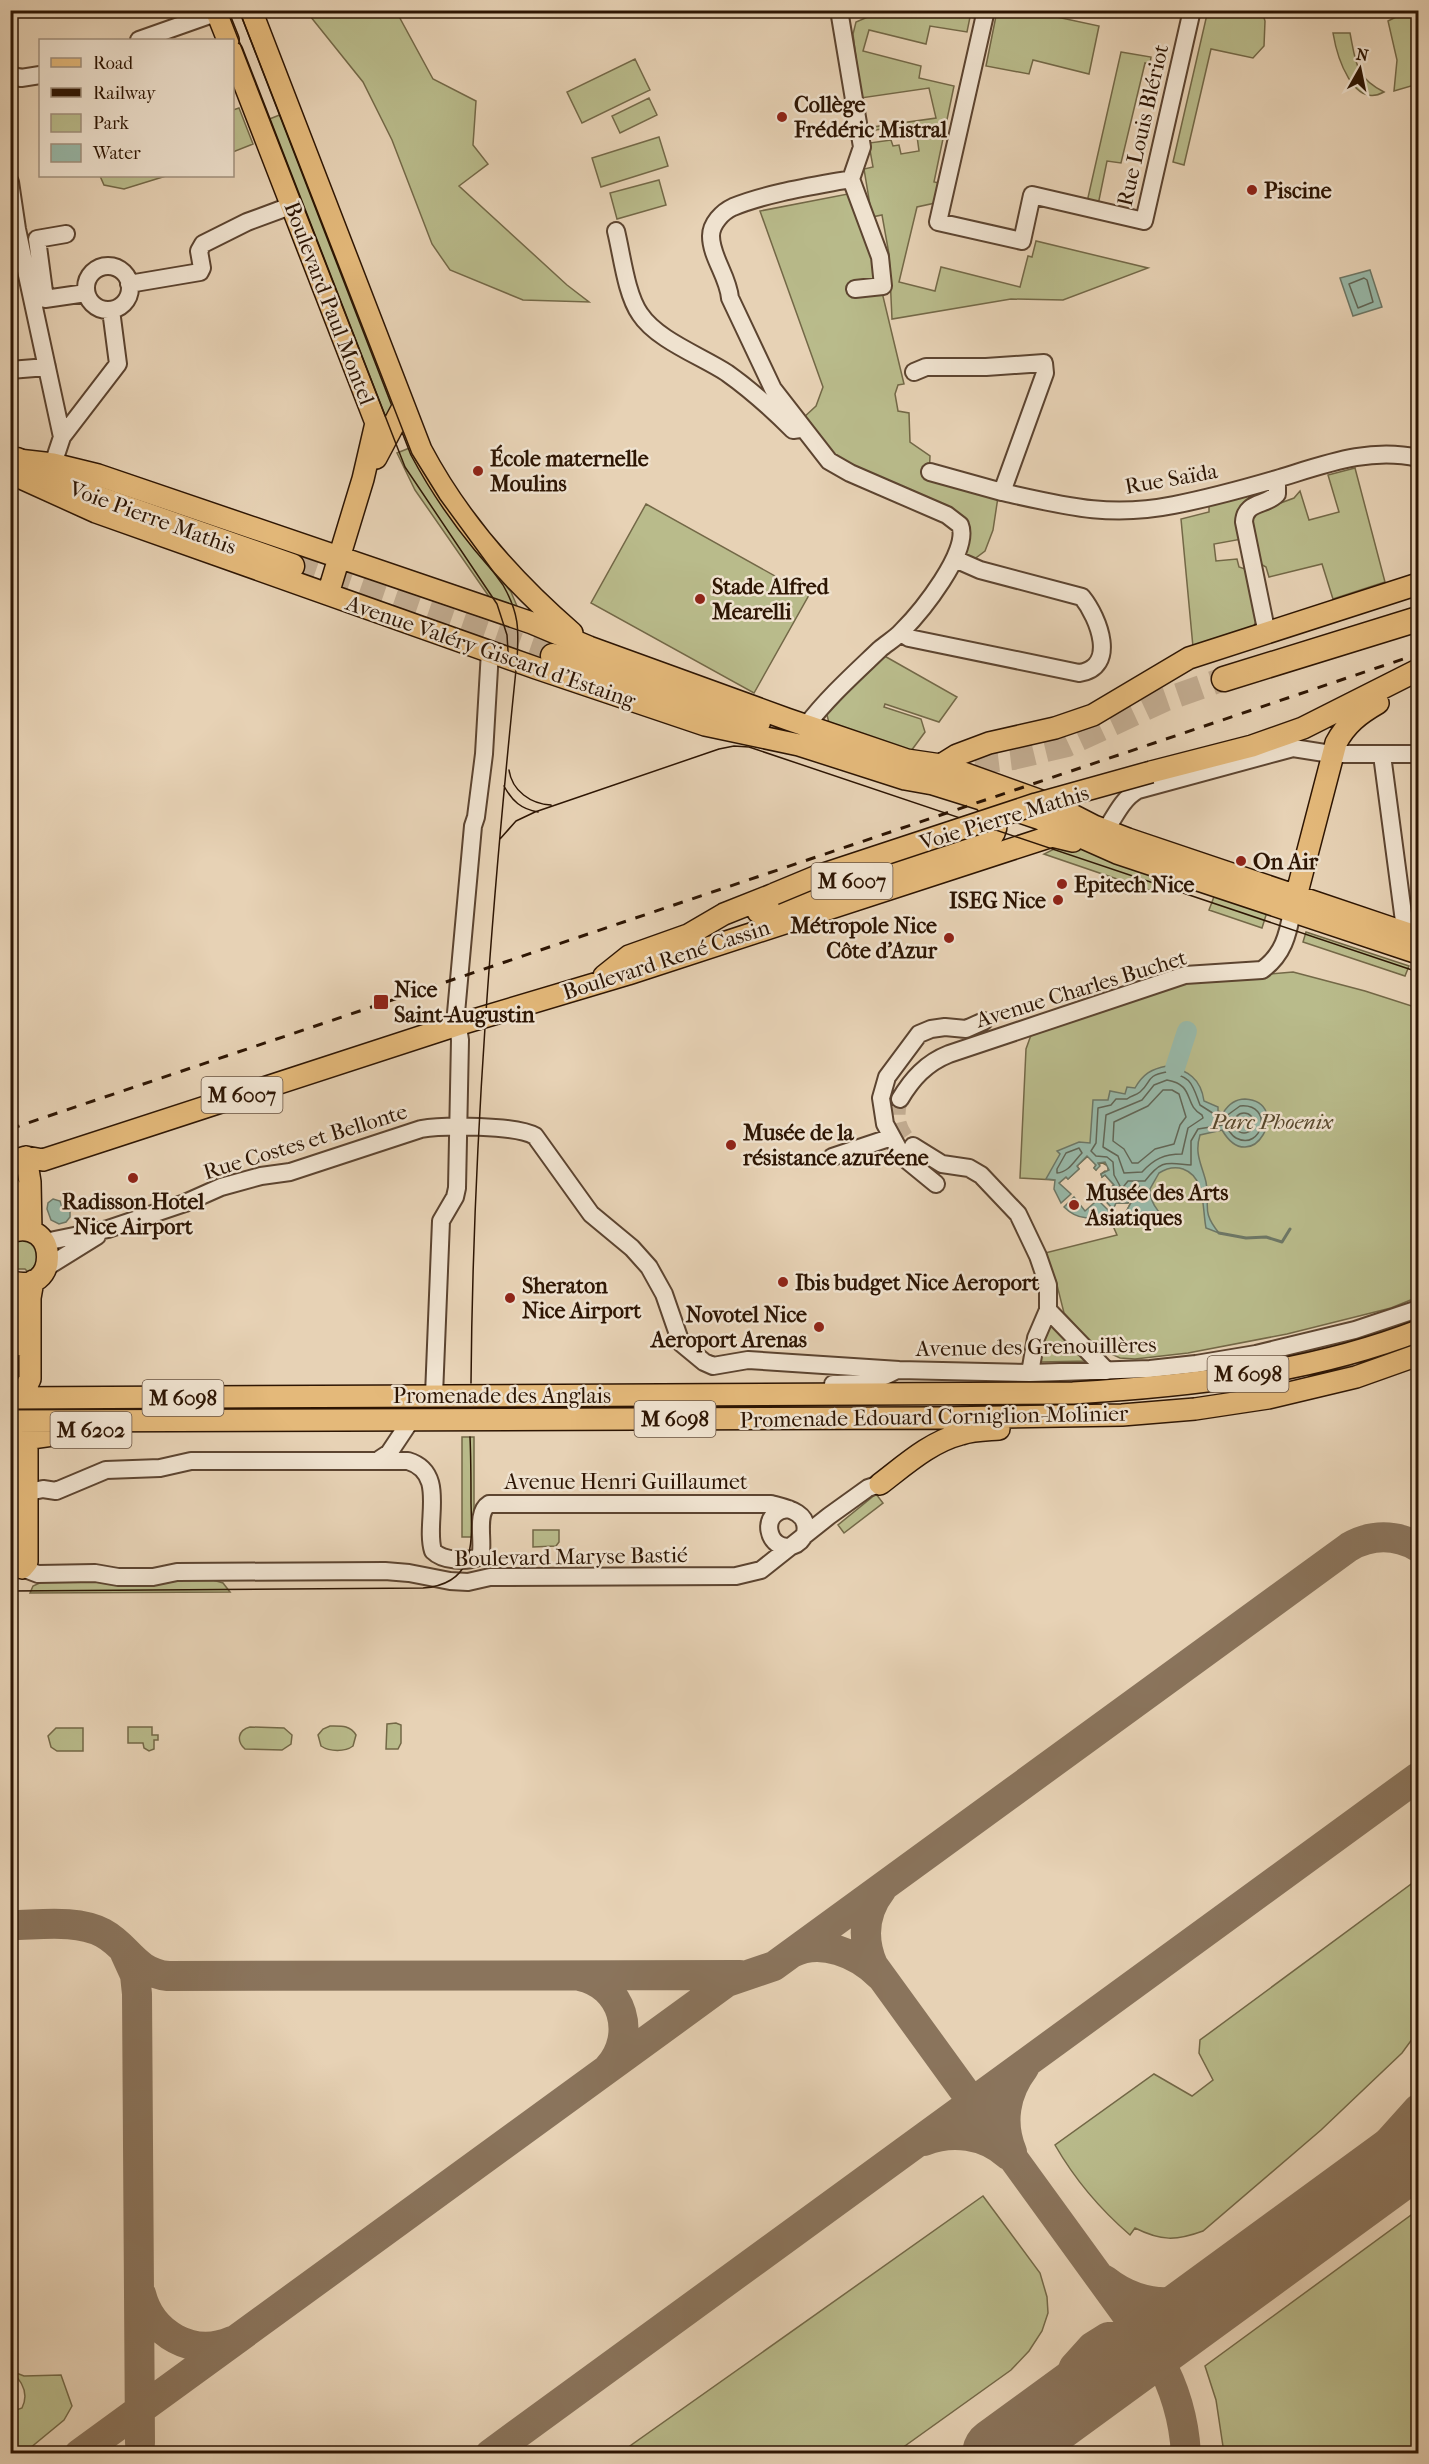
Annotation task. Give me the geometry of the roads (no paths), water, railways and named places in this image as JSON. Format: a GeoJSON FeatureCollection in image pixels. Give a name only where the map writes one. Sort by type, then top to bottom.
{"type":"FeatureCollection","features":[{"type":"Feature","properties":{"kind":"highway","name":"Voie Pierre Mathis"},"geometry":{"type":"LineString","coordinates":[[13,464],[100,499],[292,566]]}},
{"type":"Feature","properties":{"kind":"highway"},"geometry":{"type":"LineString","coordinates":[[1224,680],[1419,619]]}},
{"type":"Feature","properties":{"kind":"highway"},"geometry":{"type":"LineString","coordinates":[[552,656],[758,722]]}},
{"type":"Feature","properties":{"kind":"main road","name":"Boulevard Paul Montel"},"geometry":{"type":"LineString","coordinates":[[251,10],[403,406],[434,474],[490,551],[557,620],[589,647]]}},
{"type":"Feature","properties":{"kind":"main road"},"geometry":{"type":"LineString","coordinates":[[219,11],[228,39]]}},
{"type":"Feature","properties":{"kind":"main road","name":"Boulevard Paul Montel"},"geometry":{"type":"LineString","coordinates":[[234,57],[376,423],[363,479]]}},
{"type":"Feature","properties":{"kind":"main road","name":"Boulevard Paul Montel"},"geometry":{"type":"LineString","coordinates":[[363,479],[403,406]]}},
{"type":"Feature","properties":{"kind":"main road","name":"Avenue Valéry Giscard d'Estaing"},"geometry":{"type":"LineString","coordinates":[[13,464],[53,464],[98,475],[532,623],[802,736]]}},
{"type":"Feature","properties":{"kind":"main road","name":"Avenue Valéry Giscard d'Estaing"},"geometry":{"type":"LineString","coordinates":[[13,464],[96,512],[490,651],[705,725],[802,736],[907,760],[981,799]]}},
{"type":"Feature","properties":{"kind":"main road"},"geometry":{"type":"LineString","coordinates":[[328,594],[363,479]]}},
{"type":"Feature","properties":{"kind":"main road"},"geometry":{"type":"LineString","coordinates":[[937,774],[957,755],[989,743],[1055,728],[1093,715],[1178,662],[1419,584]]}},
{"type":"Feature","properties":{"kind":"main road","name":"Voie Pierre Mathis"},"geometry":{"type":"LineString","coordinates":[[597,982],[629,956],[688,935],[724,914],[814,877],[1036,804],[1251,746],[1303,728],[1419,670]]}},
{"type":"Feature","properties":{"kind":"main road"},"geometry":{"type":"LineString","coordinates":[[1294,903],[1331,754],[1343,729],[1358,715],[1419,683]]}},
{"type":"Feature","properties":{"kind":"main road","name":"Boulevard René Cassin"},"geometry":{"type":"LineString","coordinates":[[937,774],[1055,806],[1106,830],[1294,903],[1413,943]]}},
{"type":"Feature","properties":{"kind":"main road","name":"Boulevard René Cassin"},"geometry":{"type":"LineString","coordinates":[[981,799],[1038,818],[1117,853]]}},
{"type":"Feature","properties":{"kind":"main road","name":"Boulevard René Cassin"},"geometry":{"type":"LineString","coordinates":[[759,912],[946,849],[981,846],[991,839],[997,825],[991,807],[981,799]]}},
{"type":"Feature","properties":{"kind":"main road","name":"Boulevard René Cassin"},"geometry":{"type":"LineString","coordinates":[[18,1159],[43,1160],[457,1024],[628,974],[759,929],[1056,835],[1087,847],[1117,853],[1294,903]]}},
{"type":"Feature","properties":{"kind":"main road"},"geometry":{"type":"LineString","coordinates":[[18,1159],[30,1182],[24,1233]]}},
{"type":"Feature","properties":{"kind":"main road"},"geometry":{"type":"LineString","coordinates":[[10,1188],[24,1233],[49,1253],[30,1298],[30,1379],[27,1385],[15,1350],[10,1292]]}},
{"type":"Feature","properties":{"kind":"main road"},"geometry":{"type":"LineString","coordinates":[[10,1281],[24,1284],[40,1274]]}},
{"type":"Feature","properties":{"kind":"main road","name":"Promenade des Anglais"},"geometry":{"type":"LineString","coordinates":[[10,1398],[435,1383],[510,1395],[1048,1394],[1154,1388],[1209,1381],[1329,1358],[1419,1331]]}},
{"type":"Feature","properties":{"kind":"main road","name":"Promenade Edouard Corniglion-Molinier"},"geometry":{"type":"LineString","coordinates":[[10,1421],[940,1418],[1122,1415],[1204,1408],[1268,1398],[1356,1377],[1419,1355]]}},
{"type":"Feature","properties":{"kind":"main road"},"geometry":{"type":"LineString","coordinates":[[411,1420],[436,1404],[478,1402],[510,1395]]}},
{"type":"Feature","properties":{"kind":"main road"},"geometry":{"type":"LineString","coordinates":[[880,1484],[929,1448],[962,1433],[1122,1415]]}},
{"type":"Feature","properties":{"kind":"main road","name":"M 6202"},"geometry":{"type":"LineString","coordinates":[[19,1445],[67,1432],[141,1427],[173,1422]]}},
{"type":"Feature","properties":{"kind":"main road"},"geometry":{"type":"LineString","coordinates":[[16,1568],[23,1498],[19,1445]]}},
{"type":"Feature","properties":{"kind":"street"},"geometry":{"type":"LineString","coordinates":[[839,10],[862,147],[851,179],[880,257],[883,286],[855,289]]}},
{"type":"Feature","properties":{"kind":"street","name":"Rue Louis Blériot"},"geometry":{"type":"LineString","coordinates":[[986,10],[938,222],[1022,241],[1032,195],[1144,221],[1192,10]]}},
{"type":"Feature","properties":{"kind":"street"},"geometry":{"type":"LineString","coordinates":[[143,39],[219,11]]}},
{"type":"Feature","properties":{"kind":"street"},"geometry":{"type":"LineString","coordinates":[[10,75],[21,78],[39,75]]}},
{"type":"Feature","properties":{"kind":"street"},"geometry":{"type":"LineString","coordinates":[[802,736],[817,712],[882,647],[901,633],[927,601],[955,559],[962,539],[960,525],[947,514],[829,462],[804,427],[772,389],[730,298],[729,284],[714,250],[711,234],[718,218],[731,208],[785,192],[851,179]]}},
{"type":"Feature","properties":{"kind":"street"},"geometry":{"type":"LineString","coordinates":[[10,182],[16,229],[63,437]]}},
{"type":"Feature","properties":{"kind":"street"},"geometry":{"type":"LineString","coordinates":[[129,284],[200,273],[202,268],[199,250],[203,244],[247,222],[292,205]]}},
{"type":"Feature","properties":{"kind":"street"},"geometry":{"type":"LineString","coordinates":[[616,231],[633,300],[645,322],[728,374],[758,396],[793,429],[804,427]]}},
{"type":"Feature","properties":{"kind":"street"},"geometry":{"type":"LineString","coordinates":[[66,234],[37,239],[45,299],[86,293]]}},
{"type":"Feature","properties":{"kind":"street"},"geometry":{"type":"LineString","coordinates":[[103,267],[116,268],[127,277],[129,284],[128,298],[117,308],[111,310],[98,308],[86,293],[87,280],[91,274],[103,267]]}},
{"type":"Feature","properties":{"kind":"street"},"geometry":{"type":"LineString","coordinates":[[53,464],[63,437],[117,364],[111,310]]}},
{"type":"Feature","properties":{"kind":"street"},"geometry":{"type":"LineString","coordinates":[[914,372],[926,367],[986,367],[1044,363],[1045,373],[1002,492]]}},
{"type":"Feature","properties":{"kind":"street"},"geometry":{"type":"LineString","coordinates":[[10,370],[47,367]]}},
{"type":"Feature","properties":{"kind":"street","name":"Rue Saïda"},"geometry":{"type":"LineString","coordinates":[[930,472],[1002,492],[1082,510],[1104,512],[1176,505],[1277,479],[1349,457],[1379,453],[1419,458]]}},
{"type":"Feature","properties":{"kind":"street"},"geometry":{"type":"LineString","coordinates":[[1267,634],[1244,514],[1250,507],[1273,498],[1277,494],[1277,479]]}},
{"type":"Feature","properties":{"kind":"street"},"geometry":{"type":"LineString","coordinates":[[901,633],[909,638],[1079,673],[1088,672],[1097,666],[1103,656],[1102,644],[1090,607],[1082,597],[980,570],[955,559]]}},
{"type":"Feature","properties":{"kind":"street"},"geometry":{"type":"LineString","coordinates":[[435,1383],[441,1221],[455,1197],[457,1188],[460,1040],[457,1024],[458,981],[473,826],[477,817],[484,754],[490,651]]}},
{"type":"Feature","properties":{"kind":"street"},"geometry":{"type":"LineString","coordinates":[[1106,830],[1124,801],[1138,790],[1293,748],[1331,754],[1419,754]]}},
{"type":"Feature","properties":{"kind":"street"},"geometry":{"type":"LineString","coordinates":[[1382,754],[1413,943]]}},
{"type":"Feature","properties":{"kind":"street","name":"Avenue Charles Buchet"},"geometry":{"type":"LineString","coordinates":[[900,1099],[928,1064],[949,1054],[1185,975],[1262,970],[1281,953],[1294,903]]}},
{"type":"Feature","properties":{"kind":"street"},"geometry":{"type":"LineString","coordinates":[[936,1185],[903,1157],[885,1124],[881,1098],[887,1077],[919,1035],[931,1029],[945,1027],[966,1029],[984,1021]]}},
{"type":"Feature","properties":{"kind":"street","name":"Rue Costes et Bellonte"},"geometry":{"type":"LineString","coordinates":[[40,1274],[108,1229],[184,1203],[221,1187],[261,1176],[290,1172],[421,1129],[520,1130]]}},
{"type":"Feature","properties":{"kind":"street","name":"Avenue des Grenouillères"},"geometry":{"type":"LineString","coordinates":[[520,1130],[535,1136],[591,1214],[633,1248],[649,1267],[660,1286],[681,1342],[704,1362],[715,1367],[748,1360],[899,1370],[1030,1373],[1107,1371],[1196,1364],[1256,1354],[1355,1330],[1419,1309]]}},
{"type":"Feature","properties":{"kind":"street"},"geometry":{"type":"LineString","coordinates":[[832,1157],[892,1137]]}},
{"type":"Feature","properties":{"kind":"street"},"geometry":{"type":"LineString","coordinates":[[914,1146],[942,1164],[969,1168],[981,1175],[1018,1214],[1038,1256],[1048,1286],[1048,1310],[1036,1338],[1030,1373]]}},
{"type":"Feature","properties":{"kind":"street","name":"Rue Costes et Bellonte"},"geometry":{"type":"LineString","coordinates":[[24,1233],[108,1229]]}},
{"type":"Feature","properties":{"kind":"street"},"geometry":{"type":"LineString","coordinates":[[1048,1310],[1107,1371]]}},
{"type":"Feature","properties":{"kind":"street","name":"Avenue des Grenouillères"},"geometry":{"type":"LineString","coordinates":[[769,1394],[791,1385],[862,1383],[880,1379],[899,1370]]}},
{"type":"Feature","properties":{"kind":"street"},"geometry":{"type":"LineString","coordinates":[[23,1498],[56,1491],[100,1471],[124,1468],[154,1468],[191,1461],[380,1459],[389,1453],[411,1420]]}},
{"type":"Feature","properties":{"kind":"street","name":"Avenue Henri Guillaumet"},"geometry":{"type":"LineString","coordinates":[[380,1459],[408,1461],[419,1465],[426,1472],[431,1486],[433,1551],[443,1558],[474,1559],[479,1557],[482,1549],[483,1511],[486,1505],[500,1503],[752,1503],[771,1504],[792,1510]]}},
{"type":"Feature","properties":{"kind":"street","name":"Boulevard Maryse Bastié"},"geometry":{"type":"LineString","coordinates":[[16,1568],[38,1574],[95,1574],[118,1577],[153,1577],[177,1572],[385,1571],[409,1572],[450,1581],[504,1577],[736,1576],[761,1570],[829,1516],[868,1488],[880,1484]]}},
{"type":"Feature","properties":{"kind":"street"},"geometry":{"type":"LineString","coordinates":[[792,1510],[804,1520],[806,1526],[803,1538],[794,1545],[782,1546],[772,1539],[769,1533],[773,1516],[783,1510],[792,1510],[811,1516],[829,1516]]}},
{"type":"Feature","properties":{"kind":"water"},"geometry":{"type":"Polygon","coordinates":[[[1370,270],[1382,307],[1353,316],[1340,278],[1370,270]]]}},
{"type":"Feature","properties":{"kind":"water"},"geometry":{"type":"Polygon","coordinates":[[[1167,1066],[1187,1073],[1197,1081],[1204,1101],[1218,1107],[1218,1111],[1223,1113],[1232,1103],[1245,1099],[1259,1103],[1266,1112],[1267,1124],[1263,1135],[1255,1143],[1245,1147],[1234,1143],[1222,1130],[1200,1135],[1198,1154],[1206,1182],[1207,1208],[1210,1219],[1219,1233],[1206,1228],[1199,1186],[1196,1179],[1183,1169],[1171,1168],[1159,1173],[1150,1189],[1155,1206],[1176,1226],[1146,1213],[1118,1226],[1136,1194],[1139,1194],[1139,1186],[1131,1186],[1132,1193],[1128,1203],[1116,1203],[1113,1209],[1100,1195],[1114,1185],[1105,1175],[1102,1177],[1101,1174],[1109,1170],[1105,1162],[1098,1163],[1100,1166],[1096,1170],[1094,1168],[1096,1165],[1087,1156],[1077,1166],[1079,1169],[1068,1179],[1066,1177],[1059,1183],[1071,1194],[1061,1203],[1054,1189],[1055,1180],[1046,1179],[1060,1154],[1057,1151],[1079,1142],[1090,1143],[1093,1100],[1108,1100],[1110,1091],[1125,1094],[1127,1087],[1135,1088],[1148,1073],[1167,1066]]]}},
{"type":"Feature","properties":{"kind":"water"},"geometry":{"type":"Polygon","coordinates":[[[1074,1197],[1085,1211],[1094,1203],[1093,1200],[1097,1199],[1110,1212],[1092,1218],[1075,1215],[1064,1207],[1074,1197]]]}},
{"type":"Feature","properties":{"kind":"water"},"geometry":{"type":"Polygon","coordinates":[[[53,1199],[60,1201],[62,1207],[70,1208],[70,1217],[66,1222],[59,1224],[51,1220],[47,1209],[48,1203],[53,1199]]]}},
{"type":"Feature","properties":{"kind":"waterway"},"geometry":{"type":"LineString","coordinates":[[1175,1068],[1187,1031]]}},
{"type":"Feature","properties":{"kind":"waterway"},"geometry":{"type":"LineString","coordinates":[[1219,1233],[1246,1238],[1266,1237],[1282,1242],[1290,1229]]}},
{"type":"Feature","properties":{"kind":"tunnel"},"geometry":{"type":"LineString","coordinates":[[292,566],[553,656]]}},
{"type":"Feature","properties":{"kind":"tunnel"},"geometry":{"type":"LineString","coordinates":[[939,767],[1013,758],[1067,745],[1164,700],[1224,679]]}},
{"type":"Feature","properties":{"kind":"tunnel"},"geometry":{"type":"LineString","coordinates":[[758,722],[821,742]]}},
{"type":"Feature","properties":{"kind":"tunnel"},"geometry":{"type":"LineString","coordinates":[[900,1099],[899,1125],[913,1146]]}},
{"type":"Feature","properties":{"kind":"tram line"},"geometry":{"type":"LineString","coordinates":[[227,10],[405,467],[497,604],[507,635],[509,667]]}},
{"type":"Feature","properties":{"kind":"tram line"},"geometry":{"type":"LineString","coordinates":[[239,10],[412,454],[440,499],[503,585],[517,621],[517,660],[485,1022],[476,1202],[471,1383]]}},
{"type":"Feature","properties":{"kind":"tram line"},"geometry":{"type":"LineString","coordinates":[[500,839],[516,821],[535,812],[719,749],[734,746],[749,747],[1418,972]]}},
{"type":"Feature","properties":{"kind":"tram line"},"geometry":{"type":"LineString","coordinates":[[509,770],[518,790],[536,802],[551,805]]}},
{"type":"Feature","properties":{"kind":"tram line"},"geometry":{"type":"LineString","coordinates":[[504,786],[518,804],[538,812]]}},
{"type":"Feature","properties":{"kind":"tram line"},"geometry":{"type":"LineString","coordinates":[[10,1591],[423,1588],[440,1585],[453,1579],[462,1570],[470,1546],[470,1437]]}},
{"type":"Feature","properties":{"kind":"railway"},"geometry":{"type":"LineString","coordinates":[[10,1129],[1418,654]]}},
{"type":"Feature","properties":{"kind":"place","name":"Collège Frédéric Mistral"},"geometry":{"type":"Point","coordinates":[782,117]}},
{"type":"Feature","properties":{"kind":"place","name":"Piscine"},"geometry":{"type":"Point","coordinates":[1252,190]}},
{"type":"Feature","properties":{"kind":"place","name":"École maternelle Moulins"},"geometry":{"type":"Point","coordinates":[478,471]}},
{"type":"Feature","properties":{"kind":"place","name":"Stade Alfred Mearelli"},"geometry":{"type":"Point","coordinates":[700,599]}},
{"type":"Feature","properties":{"kind":"place","name":"On Air"},"geometry":{"type":"Point","coordinates":[1241,861]}},
{"type":"Feature","properties":{"kind":"place","name":"Epitech Nice"},"geometry":{"type":"Point","coordinates":[1062,884]}},
{"type":"Feature","properties":{"kind":"place","name":"ISEG Nice"},"geometry":{"type":"Point","coordinates":[1058,900]}},
{"type":"Feature","properties":{"kind":"place","name":"Métropole Nice Côte d'Azur"},"geometry":{"type":"Point","coordinates":[949,938]}},
{"type":"Feature","properties":{"kind":"place","name":"Nice Saint-Augustin"},"geometry":{"type":"Point","coordinates":[381,1002]}},
{"type":"Feature","properties":{"kind":"place","name":"Musée de la résistance azuréene"},"geometry":{"type":"Point","coordinates":[731,1145]}},
{"type":"Feature","properties":{"kind":"place","name":"Radisson Hotel Nice Airport"},"geometry":{"type":"Point","coordinates":[133,1178]}},
{"type":"Feature","properties":{"kind":"place","name":"Musée des Arts Asiatiques"},"geometry":{"type":"Point","coordinates":[1074,1205]}},
{"type":"Feature","properties":{"kind":"place","name":"Ibis budget Nice Aeroport"},"geometry":{"type":"Point","coordinates":[783,1282]}},
{"type":"Feature","properties":{"kind":"place","name":"Sheraton Nice Airport"},"geometry":{"type":"Point","coordinates":[510,1298]}},
{"type":"Feature","properties":{"kind":"place","name":"Novotel Nice Aeroport Arenas"},"geometry":{"type":"Point","coordinates":[819,1327]}},
{"type":"Feature","properties":{"kind":"park label","name":"Parc Phoenix"},"geometry":{"type":"Point","coordinates":[1272,1121]}}]}
